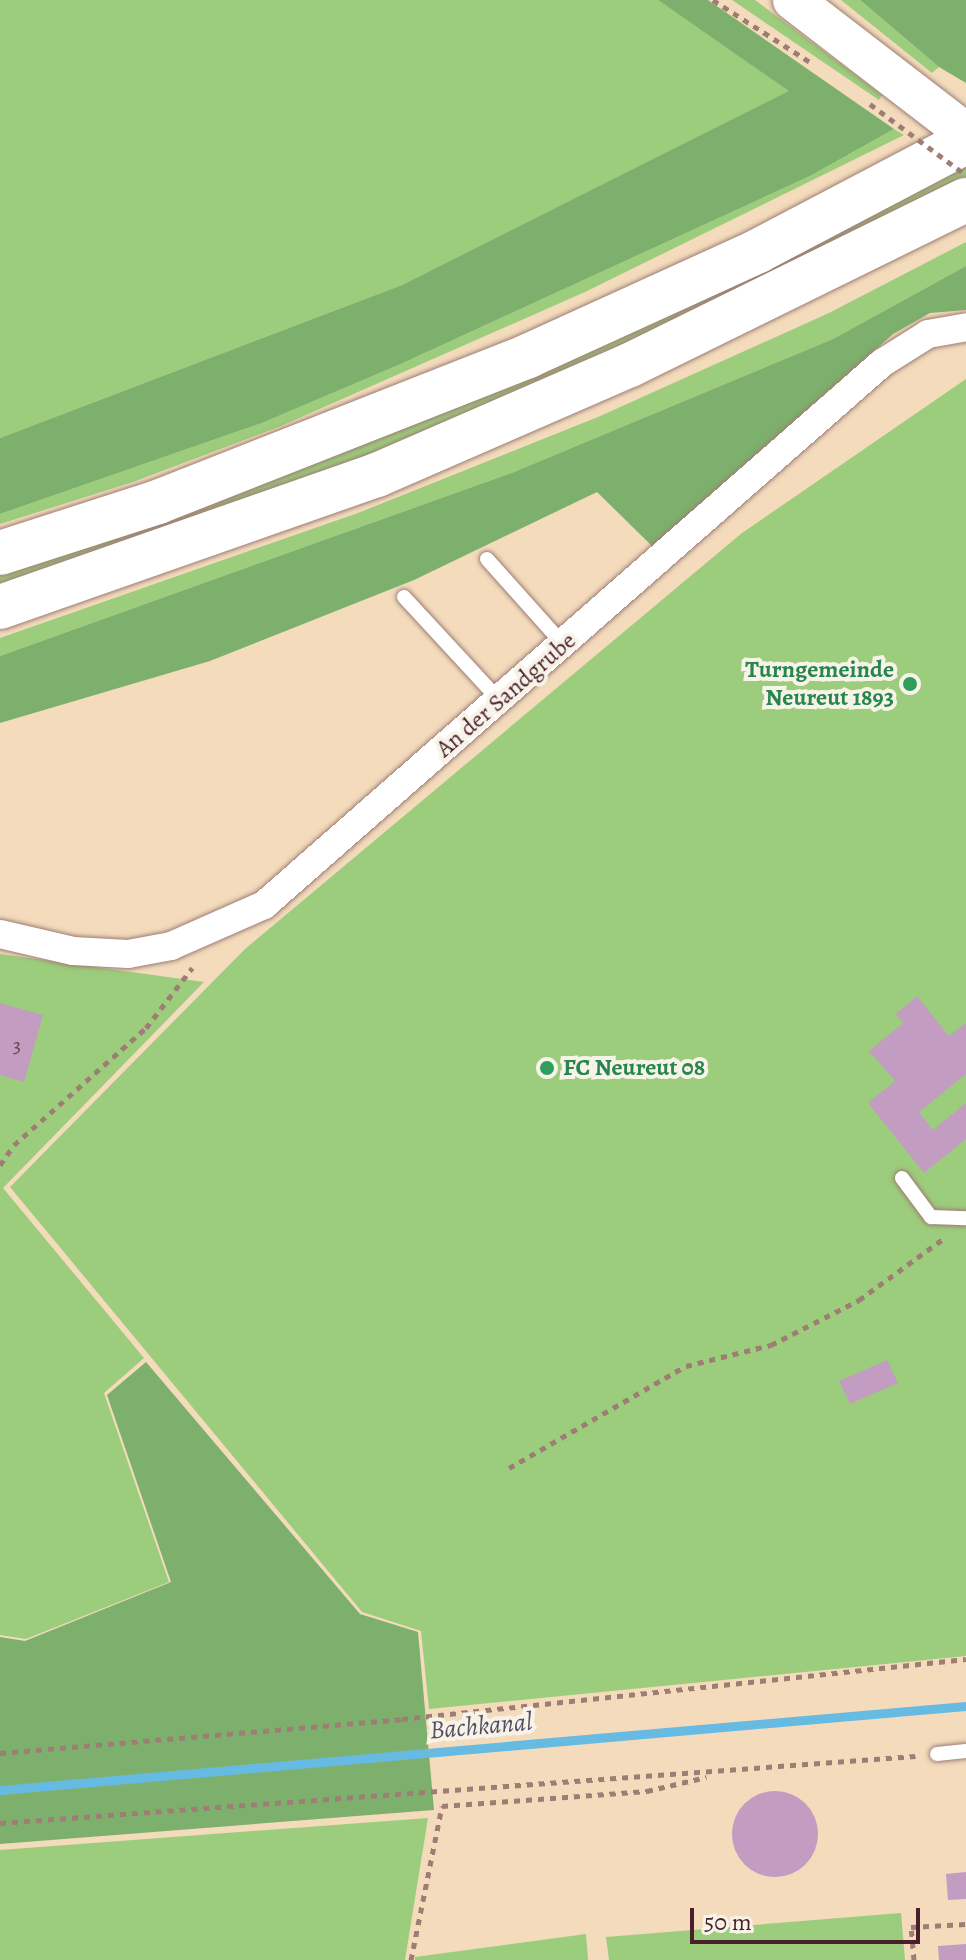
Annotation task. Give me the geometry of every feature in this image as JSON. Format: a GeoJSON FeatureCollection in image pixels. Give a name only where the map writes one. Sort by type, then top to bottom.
{"type":"FeatureCollection","features":[{"type":"Feature","properties":{"kind":"highway"},"geometry":{"type":"LineString","coordinates":[[0,553],[158,502],[528,356],[758,251],[966,142]]}},
{"type":"Feature","properties":{"kind":"highway"},"geometry":{"type":"LineString","coordinates":[[0,607],[377,475],[644,358],[966,200]]}},
{"type":"Feature","properties":{"kind":"main road"},"geometry":{"type":"LineString","coordinates":[[793,0],[966,133]]}},
{"type":"Feature","properties":{"kind":"street","name":"An der Sandgrube"},"geometry":{"type":"LineString","coordinates":[[0,934],[73,951],[128,954],[171,946],[264,905],[882,363],[928,334],[966,327]]}},
{"type":"Feature","properties":{"kind":"lane"},"geometry":{"type":"LineString","coordinates":[[487,559],[564,645]]}},
{"type":"Feature","properties":{"kind":"lane"},"geometry":{"type":"LineString","coordinates":[[404,597],[500,701]]}},
{"type":"Feature","properties":{"kind":"lane"},"geometry":{"type":"LineString","coordinates":[[902,1178],[931,1217],[966,1218]]}},
{"type":"Feature","properties":{"kind":"lane"},"geometry":{"type":"LineString","coordinates":[[937,1754],[966,1751]]}},
{"type":"Feature","properties":{"kind":"path"},"geometry":{"type":"LineString","coordinates":[[713,0],[819,68]]}},
{"type":"Feature","properties":{"kind":"path"},"geometry":{"type":"LineString","coordinates":[[857,95],[966,175]]}},
{"type":"Feature","properties":{"kind":"path"},"geometry":{"type":"LineString","coordinates":[[0,1165],[14,1145],[146,1028],[190,972],[202,932]]}},
{"type":"Feature","properties":{"kind":"path"},"geometry":{"type":"LineString","coordinates":[[509,1468],[686,1366],[771,1345],[859,1300],[955,1231]]}},
{"type":"Feature","properties":{"kind":"path"},"geometry":{"type":"LineString","coordinates":[[0,1753],[402,1719],[966,1659]]}},
{"type":"Feature","properties":{"kind":"path"},"geometry":{"type":"LineString","coordinates":[[0,1823],[718,1774],[937,1754]]}},
{"type":"Feature","properties":{"kind":"path"},"geometry":{"type":"LineString","coordinates":[[411,1960],[442,1806],[647,1791],[718,1774]]}},
{"type":"Feature","properties":{"kind":"path"},"geometry":{"type":"LineString","coordinates":[[914,1960],[911,1927],[966,1924]]}},
{"type":"Feature","properties":{"kind":"green space"},"geometry":{"type":"Polygon","coordinates":[[[0,0],[658,0],[790,91],[402,285],[0,438],[0,0]]]}},
{"type":"Feature","properties":{"kind":"green space"},"geometry":{"type":"Polygon","coordinates":[[[658,0],[708,0],[894,129],[810,176],[403,363],[262,423],[0,514],[0,438],[402,285],[789,91],[658,0]]]}},
{"type":"Feature","properties":{"kind":"green space"},"geometry":{"type":"Polygon","coordinates":[[[732,0],[755,0],[882,95],[879,100],[732,0]]]}},
{"type":"Feature","properties":{"kind":"green space"},"geometry":{"type":"Polygon","coordinates":[[[841,0],[860,0],[939,67],[932,73],[841,0]]]}},
{"type":"Feature","properties":{"kind":"green space"},"geometry":{"type":"Polygon","coordinates":[[[860,0],[966,0],[966,83],[939,67],[860,0]]]}},
{"type":"Feature","properties":{"kind":"green space"},"geometry":{"type":"Polygon","coordinates":[[[894,129],[904,135],[585,292],[281,426],[133,482],[0,524],[0,514],[262,423],[403,363],[810,176],[894,129]]]}},
{"type":"Feature","properties":{"kind":"green space"},"geometry":{"type":"Polygon","coordinates":[[[966,167],[966,181],[746,290],[402,445],[0,587],[0,574],[846,229],[966,167]]]}},
{"type":"Feature","properties":{"kind":"green space"},"geometry":{"type":"Polygon","coordinates":[[[966,242],[966,266],[833,339],[514,472],[0,656],[0,638],[358,513],[598,417],[829,313],[966,242]]]}},
{"type":"Feature","properties":{"kind":"green space"},"geometry":{"type":"Polygon","coordinates":[[[966,266],[966,310],[930,313],[893,334],[652,546],[597,492],[414,580],[210,661],[0,723],[0,656],[514,472],[833,339],[966,266]]]}},
{"type":"Feature","properties":{"kind":"green space","name":"FC Neureut 08"},"geometry":{"type":"Polygon","coordinates":[[[966,379],[966,1656],[429,1709],[421,1631],[362,1612],[10,1187],[245,949],[742,533],[966,379]]]}},
{"type":"Feature","properties":{"kind":"green space"},"geometry":{"type":"Polygon","coordinates":[[[0,954],[204,982],[3,1188],[144,1358],[104,1393],[169,1582],[26,1639],[0,1635],[0,954]]]}},
{"type":"Feature","properties":{"kind":"green space"},"geometry":{"type":"Polygon","coordinates":[[[146,1362],[360,1614],[418,1632],[434,1810],[0,1844],[0,1637],[25,1641],[171,1582],[107,1395],[146,1362]]]}},
{"type":"Feature","properties":{"kind":"green space"},"geometry":{"type":"Polygon","coordinates":[[[428,1818],[405,1960],[0,1960],[0,1850],[428,1818]]]}},
{"type":"Feature","properties":{"kind":"green space"},"geometry":{"type":"Polygon","coordinates":[[[901,1913],[905,1960],[609,1960],[606,1937],[901,1913]]]}},
{"type":"Feature","properties":{"kind":"green space"},"geometry":{"type":"Polygon","coordinates":[[[586,1934],[588,1960],[415,1960],[415,1957],[586,1934]]]}},
{"type":"Feature","properties":{"kind":"building"},"geometry":{"type":"Polygon","coordinates":[[[917,996],[949,1036],[966,1023],[966,1074],[919,1112],[933,1130],[966,1103],[966,1139],[924,1173],[868,1103],[895,1081],[869,1051],[903,1023],[896,1014],[917,996]]]}},
{"type":"Feature","properties":{"kind":"building"},"geometry":{"type":"Polygon","coordinates":[[[0,1003],[43,1015],[24,1082],[0,1075],[0,1003]]]}},
{"type":"Feature","properties":{"kind":"building"},"geometry":{"type":"Polygon","coordinates":[[[887,1360],[898,1383],[850,1404],[839,1381],[887,1360]]]}},
{"type":"Feature","properties":{"kind":"building"},"geometry":{"type":"Polygon","coordinates":[[[775,1791],[792,1794],[806,1803],[815,1817],[818,1834],[815,1851],[806,1865],[792,1874],[775,1877],[758,1874],[744,1865],[735,1851],[732,1834],[735,1817],[744,1803],[758,1794],[775,1791]]]}},
{"type":"Feature","properties":{"kind":"building"},"geometry":{"type":"Polygon","coordinates":[[[966,1872],[966,1899],[948,1900],[946,1874],[966,1872]]]}},
{"type":"Feature","properties":{"kind":"building"},"geometry":{"type":"Polygon","coordinates":[[[966,1944],[966,1960],[939,1960],[938,1946],[966,1944]]]}},
{"type":"Feature","properties":{"kind":"waterway","name":"Bachkanal"},"geometry":{"type":"LineString","coordinates":[[0,1790],[966,1706]]}},
{"type":"Feature","properties":{"kind":"place","name":"Turngemeinde Neureut 1893"},"geometry":{"type":"Point","coordinates":[910,684]}},
{"type":"Feature","properties":{"kind":"place","name":"FC Neureut 08"},"geometry":{"type":"Point","coordinates":[547,1068]}}]}
